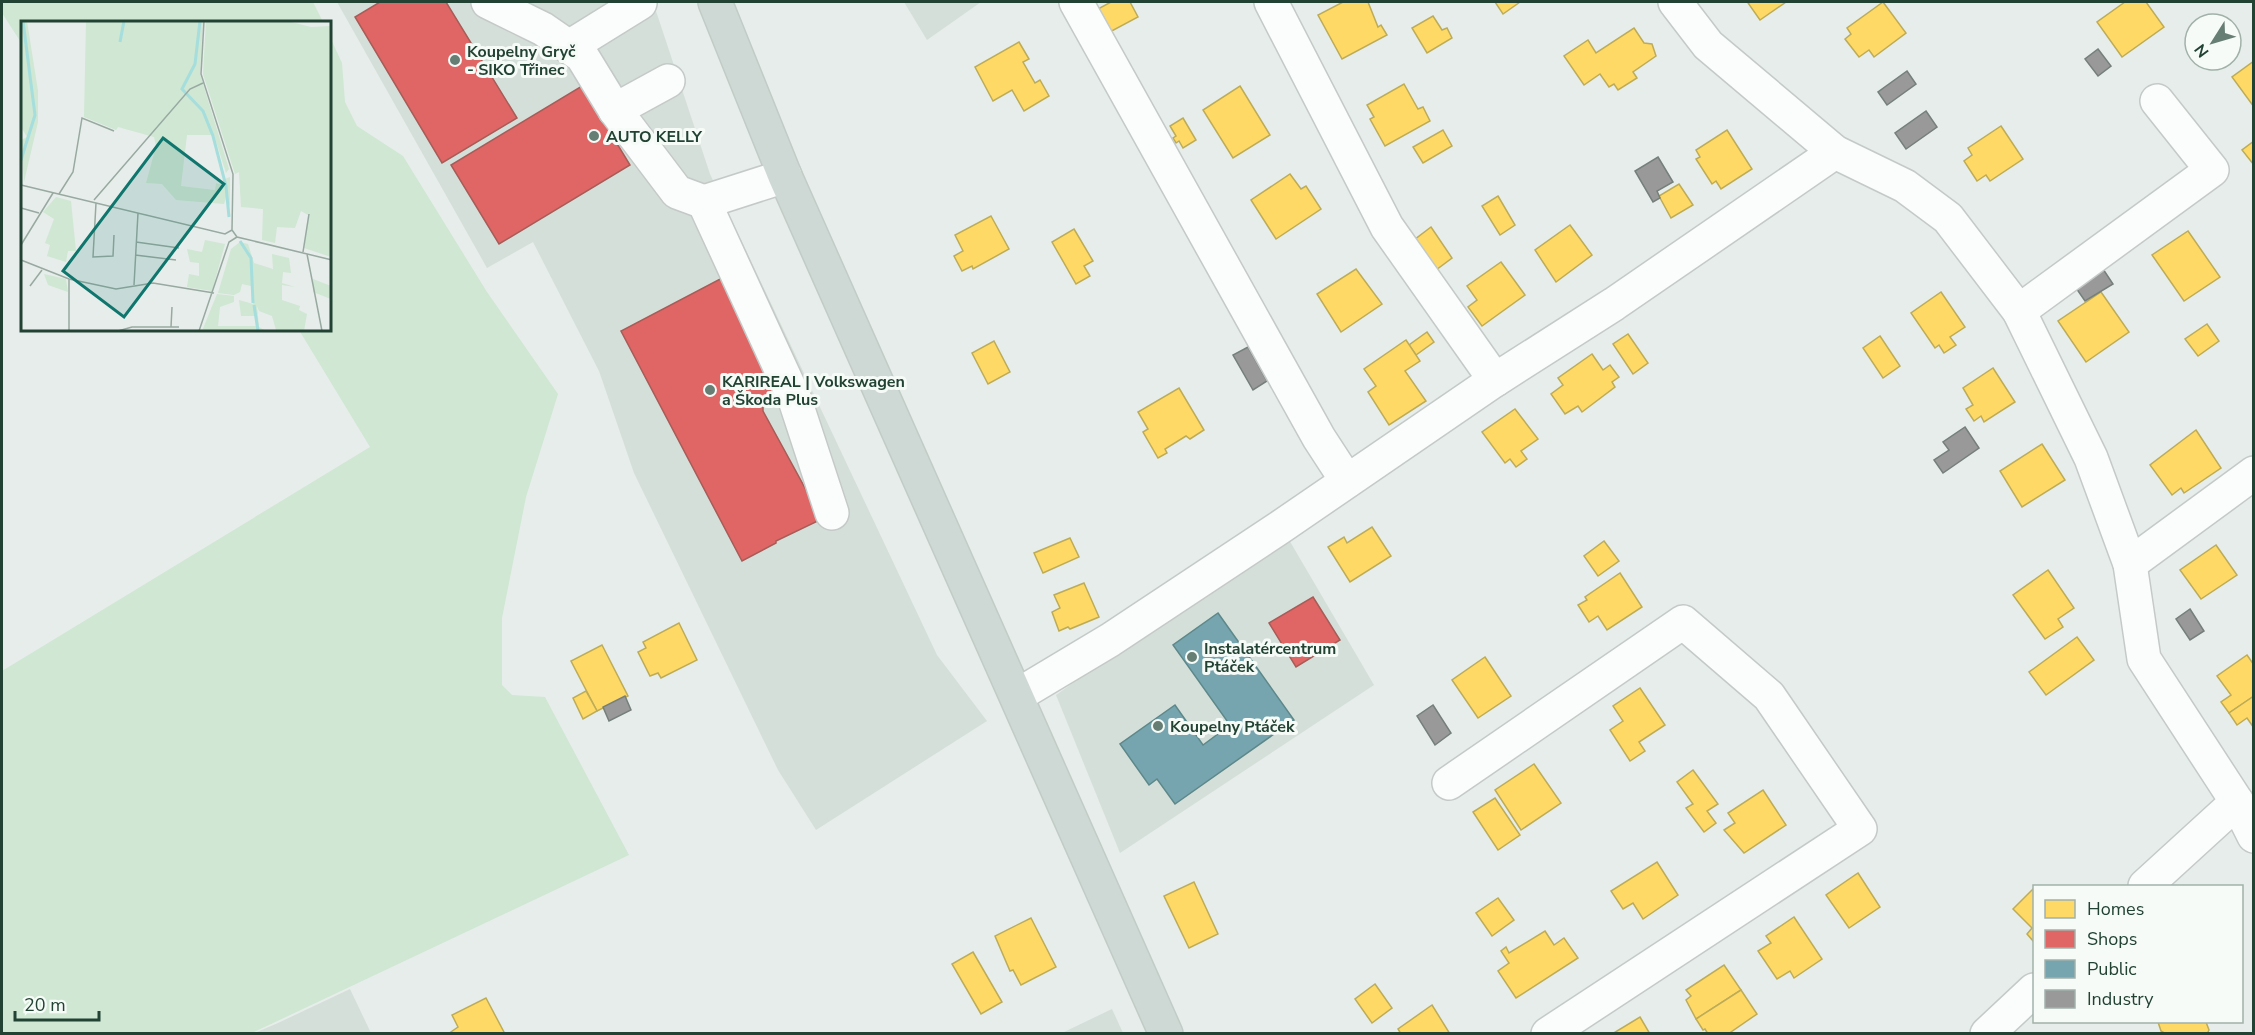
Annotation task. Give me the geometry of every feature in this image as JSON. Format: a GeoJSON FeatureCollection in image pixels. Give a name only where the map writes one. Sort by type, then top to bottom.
{"type":"FeatureCollection","features":[{"type":"Feature","properties":{"kind":"main road"},"geometry":{"type":"LineString","coordinates":[[715,2],[785,176],[1018,695],[1166,1034]]}},
{"type":"Feature","properties":{"kind":"street"},"geometry":{"type":"LineString","coordinates":[[1076,2],[1320,438],[1347,481]]}},
{"type":"Feature","properties":{"kind":"street"},"geometry":{"type":"LineString","coordinates":[[1271,2],[1387,227],[1495,380]]}},
{"type":"Feature","properties":{"kind":"street"},"geometry":{"type":"LineString","coordinates":[[1675,2],[1708,45],[1835,152],[1905,186],[1948,218],[2019,311],[2091,458],[2130,564],[2144,659],[2237,802],[2253,836]]}},
{"type":"Feature","properties":{"kind":"street"},"geometry":{"type":"LineString","coordinates":[[569,47],[640,3]]}},
{"type":"Feature","properties":{"kind":"street"},"geometry":{"type":"LineString","coordinates":[[506,6],[582,56],[615,110],[677,192],[704,202],[785,176]]}},
{"type":"Feature","properties":{"kind":"street"},"geometry":{"type":"LineString","coordinates":[[615,110],[668,81]]}},
{"type":"Feature","properties":{"kind":"street"},"geometry":{"type":"LineString","coordinates":[[2019,311],[2212,170],[2157,101]]}},
{"type":"Feature","properties":{"kind":"street"},"geometry":{"type":"LineString","coordinates":[[1018,695],[1120,633],[1495,380],[1614,304],[1835,152]]}},
{"type":"Feature","properties":{"kind":"street"},"geometry":{"type":"LineString","coordinates":[[704,202],[795,400],[832,513]]}},
{"type":"Feature","properties":{"kind":"street"},"geometry":{"type":"LineString","coordinates":[[2130,564],[2253,473]]}},
{"type":"Feature","properties":{"kind":"street"},"geometry":{"type":"LineString","coordinates":[[1449,783],[1683,622],[1769,696],[1860,829],[1548,1034]]}},
{"type":"Feature","properties":{"kind":"street"},"geometry":{"type":"LineString","coordinates":[[2146,885],[2237,802]]}},
{"type":"Feature","properties":{"kind":"street"},"geometry":{"type":"LineString","coordinates":[[1987,1034],[2033,991]]}},
{"type":"Feature","properties":{"kind":"shaded area"},"geometry":{"type":"Polygon","coordinates":[[[337,2],[653,2],[710,174],[937,655],[987,721],[816,830],[778,770],[634,473],[599,371],[533,242],[487,268],[337,2]]]}},
{"type":"Feature","properties":{"kind":"shaded area"},"geometry":{"type":"Polygon","coordinates":[[[904,2],[981,2],[927,40],[904,2]]]}},
{"type":"Feature","properties":{"kind":"shaded area"},"geometry":{"type":"Polygon","coordinates":[[[1285,533],[1374,685],[1120,853],[1056,695],[1285,533]]]}},
{"type":"Feature","properties":{"kind":"shaded area"},"geometry":{"type":"Polygon","coordinates":[[[350,989],[371,1033],[252,1034],[278,1023],[350,989]]]}},
{"type":"Feature","properties":{"kind":"shaded area"},"geometry":{"type":"Polygon","coordinates":[[[1112,1009],[1123,1033],[1062,1033],[1112,1009]]]}},
{"type":"Feature","properties":{"kind":"green space"},"geometry":{"type":"Polygon","coordinates":[[[2,2],[313,2],[322,21],[21,21],[21,42],[2,13],[2,2]]]}},
{"type":"Feature","properties":{"kind":"green space"},"geometry":{"type":"Polygon","coordinates":[[[332,41],[342,63],[345,102],[357,126],[403,156],[487,292],[558,394],[526,497],[502,618],[502,685],[512,695],[545,697],[629,855],[252,1033],[2,1033],[2,671],[370,447],[300,332],[332,332],[332,41]]]}},
{"type":"Feature","properties":{"kind":"building: Homes"},"geometry":{"type":"Polygon","coordinates":[[[1111,2],[1130,2],[1138,17],[1108,33],[1096,10],[1111,2]]]}},
{"type":"Feature","properties":{"kind":"building: Homes"},"geometry":{"type":"Polygon","coordinates":[[[1343,2],[1368,2],[1378,27],[1381,25],[1387,35],[1342,59],[1318,15],[1343,2]]]}},
{"type":"Feature","properties":{"kind":"building: Homes"},"geometry":{"type":"Polygon","coordinates":[[[1495,2],[1520,2],[1503,14],[1495,2]]]}},
{"type":"Feature","properties":{"kind":"building: Homes"},"geometry":{"type":"Polygon","coordinates":[[[1786,2],[1760,20],[1748,3],[1786,2]]]}},
{"type":"Feature","properties":{"kind":"building: Homes"},"geometry":{"type":"Polygon","coordinates":[[[1883,2],[1906,33],[1874,57],[1869,50],[1859,57],[1845,39],[1851,34],[1847,28],[1883,2]]]}},
{"type":"Feature","properties":{"kind":"building: Homes"},"geometry":{"type":"Polygon","coordinates":[[[2125,2],[2146,2],[2164,27],[2122,57],[2097,22],[2125,2]]]}},
{"type":"Feature","properties":{"kind":"building: Homes"},"geometry":{"type":"Polygon","coordinates":[[[1433,16],[1442,30],[1447,28],[1452,38],[1427,53],[1412,28],[1433,16]]]}},
{"type":"Feature","properties":{"kind":"building: Homes"},"geometry":{"type":"Polygon","coordinates":[[[1634,28],[1644,43],[1652,44],[1656,56],[1633,72],[1637,78],[1618,90],[1614,84],[1609,87],[1600,74],[1584,85],[1564,56],[1588,40],[1596,53],[1634,28]]]}},
{"type":"Feature","properties":{"kind":"building: Homes"},"geometry":{"type":"Polygon","coordinates":[[[1019,42],[1029,59],[1023,62],[1035,83],[1040,80],[1049,96],[1024,111],[1012,90],[993,101],[975,67],[1019,42]]]}},
{"type":"Feature","properties":{"kind":"building: Homes"},"geometry":{"type":"Polygon","coordinates":[[[2254,61],[2254,107],[2232,77],[2243,72],[2243,69],[2254,61]]]}},
{"type":"Feature","properties":{"kind":"building: Homes"},"geometry":{"type":"Polygon","coordinates":[[[1404,84],[1418,109],[1423,107],[1430,121],[1385,146],[1370,119],[1374,117],[1367,105],[1404,84]]]}},
{"type":"Feature","properties":{"kind":"building: Homes"},"geometry":{"type":"Polygon","coordinates":[[[1240,86],[1270,135],[1233,158],[1203,110],[1240,86]]]}},
{"type":"Feature","properties":{"kind":"building: Homes"},"geometry":{"type":"Polygon","coordinates":[[[1183,118],[1196,140],[1183,148],[1179,141],[1176,143],[1173,138],[1176,136],[1170,126],[1183,118]]]}},
{"type":"Feature","properties":{"kind":"building: Homes"},"geometry":{"type":"Polygon","coordinates":[[[2001,126],[2023,159],[1990,181],[1986,175],[1977,181],[1964,161],[1972,155],[1968,148],[2001,126]]]}},
{"type":"Feature","properties":{"kind":"building: Homes"},"geometry":{"type":"Polygon","coordinates":[[[1443,130],[1452,146],[1423,163],[1413,147],[1443,130]]]}},
{"type":"Feature","properties":{"kind":"building: Homes"},"geometry":{"type":"Polygon","coordinates":[[[1727,130],[1752,169],[1721,189],[1716,181],[1712,184],[1696,159],[1700,157],[1696,150],[1727,130]]]}},
{"type":"Feature","properties":{"kind":"building: Homes"},"geometry":{"type":"Polygon","coordinates":[[[2254,141],[2254,165],[2242,150],[2254,141]]]}},
{"type":"Feature","properties":{"kind":"building: Homes"},"geometry":{"type":"Polygon","coordinates":[[[1290,174],[1301,189],[1306,186],[1321,209],[1276,239],[1251,200],[1290,174]]]}},
{"type":"Feature","properties":{"kind":"building: Homes"},"geometry":{"type":"Polygon","coordinates":[[[1679,184],[1693,205],[1671,218],[1659,196],[1679,184]]]}},
{"type":"Feature","properties":{"kind":"building: Homes"},"geometry":{"type":"Polygon","coordinates":[[[1498,196],[1515,225],[1500,235],[1482,206],[1498,196]]]}},
{"type":"Feature","properties":{"kind":"building: Homes"},"geometry":{"type":"Polygon","coordinates":[[[991,216],[1009,249],[973,269],[972,266],[962,271],[954,256],[963,251],[955,235],[991,216]]]}},
{"type":"Feature","properties":{"kind":"building: Homes"},"geometry":{"type":"Polygon","coordinates":[[[1570,225],[1592,255],[1556,282],[1535,250],[1570,225]]]}},
{"type":"Feature","properties":{"kind":"building: Homes"},"geometry":{"type":"Polygon","coordinates":[[[1431,227],[1452,258],[1436,270],[1414,240],[1431,227]]]}},
{"type":"Feature","properties":{"kind":"building: Homes"},"geometry":{"type":"Polygon","coordinates":[[[1074,229],[1093,261],[1084,266],[1090,276],[1076,284],[1052,242],[1074,229]]]}},
{"type":"Feature","properties":{"kind":"building: Homes"},"geometry":{"type":"Polygon","coordinates":[[[2188,231],[2220,277],[2184,301],[2152,255],[2188,231]]]}},
{"type":"Feature","properties":{"kind":"building: Homes"},"geometry":{"type":"Polygon","coordinates":[[[1501,262],[1525,295],[1482,326],[1468,307],[1477,300],[1467,286],[1501,262]]]}},
{"type":"Feature","properties":{"kind":"building: Homes"},"geometry":{"type":"Polygon","coordinates":[[[1356,269],[1382,304],[1341,332],[1317,294],[1356,269]]]}},
{"type":"Feature","properties":{"kind":"building: Homes"},"geometry":{"type":"Polygon","coordinates":[[[1941,292],[1965,327],[1950,337],[1956,345],[1944,353],[1939,345],[1935,348],[1911,313],[1941,292]]]}},
{"type":"Feature","properties":{"kind":"building: Homes"},"geometry":{"type":"Polygon","coordinates":[[[2101,292],[2129,332],[2086,362],[2058,321],[2101,292]]]}},
{"type":"Feature","properties":{"kind":"building: Homes"},"geometry":{"type":"Polygon","coordinates":[[[2207,324],[2219,341],[2198,356],[2185,339],[2207,324]]]}},
{"type":"Feature","properties":{"kind":"building: Homes"},"geometry":{"type":"Polygon","coordinates":[[[1427,332],[1434,342],[1416,355],[1409,345],[1427,332]]]}},
{"type":"Feature","properties":{"kind":"building: Homes"},"geometry":{"type":"Polygon","coordinates":[[[1628,334],[1648,363],[1633,374],[1613,344],[1628,334]]]}},
{"type":"Feature","properties":{"kind":"building: Homes"},"geometry":{"type":"Polygon","coordinates":[[[1880,336],[1900,366],[1883,378],[1863,348],[1880,336]]]}},
{"type":"Feature","properties":{"kind":"building: Homes"},"geometry":{"type":"Polygon","coordinates":[[[1406,340],[1420,361],[1405,371],[1426,401],[1389,425],[1368,392],[1376,386],[1364,369],[1406,340]]]}},
{"type":"Feature","properties":{"kind":"building: Homes"},"geometry":{"type":"Polygon","coordinates":[[[994,341],[1010,372],[988,384],[972,353],[994,341]]]}},
{"type":"Feature","properties":{"kind":"building: Homes"},"geometry":{"type":"Polygon","coordinates":[[[1592,354],[1603,370],[1610,365],[1619,377],[1612,382],[1615,387],[1582,412],[1578,406],[1565,414],[1551,394],[1563,385],[1558,378],[1592,354]]]}},
{"type":"Feature","properties":{"kind":"building: Homes"},"geometry":{"type":"Polygon","coordinates":[[[1993,368],[2015,402],[1984,422],[1981,416],[1974,421],[1966,409],[1973,405],[1963,388],[1993,368]]]}},
{"type":"Feature","properties":{"kind":"building: Homes"},"geometry":{"type":"Polygon","coordinates":[[[1179,388],[1204,430],[1190,439],[1186,436],[1165,449],[1167,453],[1158,458],[1143,432],[1148,429],[1138,412],[1179,388]]]}},
{"type":"Feature","properties":{"kind":"building: Homes"},"geometry":{"type":"Polygon","coordinates":[[[1515,409],[1538,439],[1521,451],[1527,459],[1516,467],[1510,459],[1505,463],[1482,432],[1515,409]]]}},
{"type":"Feature","properties":{"kind":"building: Homes"},"geometry":{"type":"Polygon","coordinates":[[[2196,430],[2221,468],[2184,493],[2181,488],[2172,495],[2150,465],[2196,430]]]}},
{"type":"Feature","properties":{"kind":"building: Homes"},"geometry":{"type":"Polygon","coordinates":[[[2042,444],[2065,480],[2022,507],[2000,471],[2042,444]]]}},
{"type":"Feature","properties":{"kind":"building: Homes"},"geometry":{"type":"Polygon","coordinates":[[[1372,527],[1391,556],[1350,582],[1328,547],[1344,537],[1347,543],[1372,527]]]}},
{"type":"Feature","properties":{"kind":"building: Homes"},"geometry":{"type":"Polygon","coordinates":[[[1070,538],[1079,557],[1043,573],[1034,553],[1070,538]]]}},
{"type":"Feature","properties":{"kind":"building: Homes"},"geometry":{"type":"Polygon","coordinates":[[[1604,541],[1619,561],[1598,576],[1584,556],[1604,541]]]}},
{"type":"Feature","properties":{"kind":"building: Homes"},"geometry":{"type":"Polygon","coordinates":[[[2216,545],[2237,575],[2201,599],[2180,570],[2216,545]]]}},
{"type":"Feature","properties":{"kind":"building: Homes"},"geometry":{"type":"Polygon","coordinates":[[[2048,570],[2074,608],[2058,619],[2063,627],[2045,639],[2013,595],[2048,570]]]}},
{"type":"Feature","properties":{"kind":"building: Homes"},"geometry":{"type":"Polygon","coordinates":[[[1620,573],[1642,607],[1607,630],[1598,616],[1589,622],[1578,605],[1587,600],[1585,597],[1620,573]]]}},
{"type":"Feature","properties":{"kind":"building: Homes"},"geometry":{"type":"Polygon","coordinates":[[[1084,583],[1099,617],[1059,631],[1052,612],[1060,608],[1054,595],[1084,583]]]}},
{"type":"Feature","properties":{"kind":"building: Homes"},"geometry":{"type":"Polygon","coordinates":[[[679,623],[697,660],[661,678],[658,673],[650,676],[638,652],[646,648],[643,642],[679,623]]]}},
{"type":"Feature","properties":{"kind":"building: Homes"},"geometry":{"type":"Polygon","coordinates":[[[2077,637],[2094,660],[2046,695],[2029,672],[2077,637]]]}},
{"type":"Feature","properties":{"kind":"building: Homes"},"geometry":{"type":"Polygon","coordinates":[[[602,645],[628,696],[597,711],[571,661],[602,645]]]}},
{"type":"Feature","properties":{"kind":"building: Homes"},"geometry":{"type":"Polygon","coordinates":[[[2247,655],[2254,665],[2254,696],[2229,713],[2221,702],[2231,695],[2217,676],[2247,655]]]}},
{"type":"Feature","properties":{"kind":"building: Homes"},"geometry":{"type":"Polygon","coordinates":[[[1485,657],[1511,696],[1478,718],[1452,680],[1485,657]]]}},
{"type":"Feature","properties":{"kind":"building: Homes"},"geometry":{"type":"Polygon","coordinates":[[[1640,688],[1665,725],[1639,742],[1645,751],[1630,761],[1610,730],[1623,721],[1613,706],[1640,688]]]}},
{"type":"Feature","properties":{"kind":"building: Homes"},"geometry":{"type":"Polygon","coordinates":[[[586,691],[597,711],[583,719],[573,698],[586,691]]]}},
{"type":"Feature","properties":{"kind":"building: Homes"},"geometry":{"type":"Polygon","coordinates":[[[2254,696],[2254,728],[2247,718],[2237,725],[2229,713],[2254,696]]]}},
{"type":"Feature","properties":{"kind":"building: Homes"},"geometry":{"type":"Polygon","coordinates":[[[1534,764],[1561,803],[1521,830],[1495,790],[1534,764]]]}},
{"type":"Feature","properties":{"kind":"building: Homes"},"geometry":{"type":"Polygon","coordinates":[[[1693,770],[1718,804],[1707,811],[1716,823],[1704,832],[1686,808],[1693,804],[1677,782],[1693,770]]]}},
{"type":"Feature","properties":{"kind":"building: Homes"},"geometry":{"type":"Polygon","coordinates":[[[1763,790],[1786,825],[1744,853],[1724,830],[1735,823],[1728,813],[1763,790]]]}},
{"type":"Feature","properties":{"kind":"building: Homes"},"geometry":{"type":"Polygon","coordinates":[[[1495,798],[1520,835],[1498,850],[1473,812],[1495,798]]]}},
{"type":"Feature","properties":{"kind":"building: Homes"},"geometry":{"type":"Polygon","coordinates":[[[1657,862],[1678,895],[1643,919],[1633,903],[1623,909],[1611,891],[1657,862]]]}},
{"type":"Feature","properties":{"kind":"building: Homes"},"geometry":{"type":"Polygon","coordinates":[[[1858,873],[1880,907],[1849,928],[1826,895],[1858,873]]]}},
{"type":"Feature","properties":{"kind":"building: Homes"},"geometry":{"type":"Polygon","coordinates":[[[1194,882],[1218,934],[1189,948],[1164,896],[1194,882]]]}},
{"type":"Feature","properties":{"kind":"building: Homes"},"geometry":{"type":"Polygon","coordinates":[[[2033,889],[2033,941],[2027,934],[2032,928],[2013,909],[2033,889]]]}},
{"type":"Feature","properties":{"kind":"building: Homes"},"geometry":{"type":"Polygon","coordinates":[[[1498,898],[1514,920],[1492,936],[1476,913],[1498,898]]]}},
{"type":"Feature","properties":{"kind":"building: Homes"},"geometry":{"type":"Polygon","coordinates":[[[1794,917],[1822,959],[1794,978],[1790,971],[1777,979],[1758,951],[1771,943],[1766,936],[1794,917]]]}},
{"type":"Feature","properties":{"kind":"building: Homes"},"geometry":{"type":"Polygon","coordinates":[[[1031,918],[1056,967],[1021,985],[1013,970],[1010,971],[995,936],[1031,918]]]}},
{"type":"Feature","properties":{"kind":"building: Homes"},"geometry":{"type":"Polygon","coordinates":[[[1545,931],[1554,945],[1564,938],[1578,958],[1516,998],[1498,971],[1509,963],[1501,951],[1506,947],[1509,953],[1545,931]]]}},
{"type":"Feature","properties":{"kind":"building: Homes"},"geometry":{"type":"Polygon","coordinates":[[[973,952],[1002,1002],[981,1014],[952,964],[973,952]]]}},
{"type":"Feature","properties":{"kind":"building: Homes"},"geometry":{"type":"Polygon","coordinates":[[[1724,965],[1741,990],[1696,1019],[1686,1000],[1691,996],[1686,990],[1724,965]]]}},
{"type":"Feature","properties":{"kind":"building: Homes"},"geometry":{"type":"Polygon","coordinates":[[[1375,984],[1392,1008],[1372,1023],[1355,999],[1375,984]]]}},
{"type":"Feature","properties":{"kind":"building: Homes"},"geometry":{"type":"Polygon","coordinates":[[[1741,990],[1757,1014],[1728,1034],[1708,1034],[1705,1029],[1703,1030],[1696,1019],[1741,990]]]}},
{"type":"Feature","properties":{"kind":"building: Homes"},"geometry":{"type":"Polygon","coordinates":[[[486,998],[505,1034],[448,1034],[458,1027],[452,1015],[486,998]]]}},
{"type":"Feature","properties":{"kind":"building: Homes"},"geometry":{"type":"Polygon","coordinates":[[[1432,1005],[1450,1034],[1401,1034],[1398,1029],[1432,1005]]]}},
{"type":"Feature","properties":{"kind":"building: Homes"},"geometry":{"type":"Polygon","coordinates":[[[1640,1017],[1650,1034],[1612,1034],[1640,1017]]]}},
{"type":"Feature","properties":{"kind":"building: Homes"},"geometry":{"type":"Polygon","coordinates":[[[2158,1023],[2206,1023],[2209,1030],[2207,1034],[2166,1034],[2161,1031],[2158,1023]]]}},
{"type":"Feature","properties":{"kind":"building: Shops"},"geometry":{"type":"Polygon","coordinates":[[[380,2],[446,2],[517,118],[442,163],[355,17],[380,2]]]}},
{"type":"Feature","properties":{"kind":"building: Shops"},"geometry":{"type":"Polygon","coordinates":[[[582,86],[630,165],[499,244],[451,165],[582,86]]]}},
{"type":"Feature","properties":{"kind":"building: Shops"},"geometry":{"type":"Polygon","coordinates":[[[724,277],[786,395],[763,407],[763,411],[822,519],[776,541],[742,561],[621,331],[724,277]]]}},
{"type":"Feature","properties":{"kind":"building: Shops"},"geometry":{"type":"Polygon","coordinates":[[[1313,597],[1340,640],[1296,667],[1269,623],[1313,597]]]}},
{"type":"Feature","properties":{"kind":"building: Public"},"geometry":{"type":"Polygon","coordinates":[[[1218,613],[1294,720],[1175,804],[1157,779],[1149,785],[1120,744],[1175,705],[1203,745],[1230,725],[1173,645],[1218,613]]]}},
{"type":"Feature","properties":{"kind":"building: Industry"},"geometry":{"type":"Polygon","coordinates":[[[2098,49],[2111,66],[2098,76],[2085,59],[2098,49]]]}},
{"type":"Feature","properties":{"kind":"building: Industry"},"geometry":{"type":"Polygon","coordinates":[[[1907,71],[1916,84],[1887,105],[1878,92],[1907,71]]]}},
{"type":"Feature","properties":{"kind":"building: Industry"},"geometry":{"type":"Polygon","coordinates":[[[1926,111],[1937,127],[1906,149],[1895,133],[1926,111]]]}},
{"type":"Feature","properties":{"kind":"building: Industry"},"geometry":{"type":"Polygon","coordinates":[[[1658,157],[1673,182],[1657,191],[1660,198],[1653,202],[1635,171],[1658,157]]]}},
{"type":"Feature","properties":{"kind":"building: Industry"},"geometry":{"type":"Polygon","coordinates":[[[2103,269],[2113,284],[2085,301],[2076,288],[2103,269]]]}},
{"type":"Feature","properties":{"kind":"building: Industry"},"geometry":{"type":"Polygon","coordinates":[[[1248,347],[1267,381],[1253,390],[1233,355],[1248,347]]]}},
{"type":"Feature","properties":{"kind":"building: Industry"},"geometry":{"type":"Polygon","coordinates":[[[1965,427],[1979,448],[1943,473],[1934,460],[1949,450],[1943,442],[1965,427]]]}},
{"type":"Feature","properties":{"kind":"building: Industry"},"geometry":{"type":"Polygon","coordinates":[[[2190,609],[2204,631],[2190,640],[2176,619],[2190,609]]]}},
{"type":"Feature","properties":{"kind":"building: Industry"},"geometry":{"type":"Polygon","coordinates":[[[625,696],[631,710],[609,721],[603,707],[625,696]]]}},
{"type":"Feature","properties":{"kind":"building: Industry"},"geometry":{"type":"Polygon","coordinates":[[[1433,705],[1451,733],[1435,745],[1417,716],[1433,705]]]}},
{"type":"Feature","properties":{"kind":"place","name":"Koupelny Gryč - SIKO Třinec"},"geometry":{"type":"Point","coordinates":[455,60]}},
{"type":"Feature","properties":{"kind":"place","name":"AUTO KELLY"},"geometry":{"type":"Point","coordinates":[594,136]}},
{"type":"Feature","properties":{"kind":"place","name":"KARIREAL | Volkswagen a Škoda Plus"},"geometry":{"type":"Point","coordinates":[710,390]}},
{"type":"Feature","properties":{"kind":"place","name":"Instalatércentrum Ptáček"},"geometry":{"type":"Point","coordinates":[1192,657]}},
{"type":"Feature","properties":{"kind":"place","name":"Koupelny Ptáček"},"geometry":{"type":"Point","coordinates":[1158,726]}}]}
